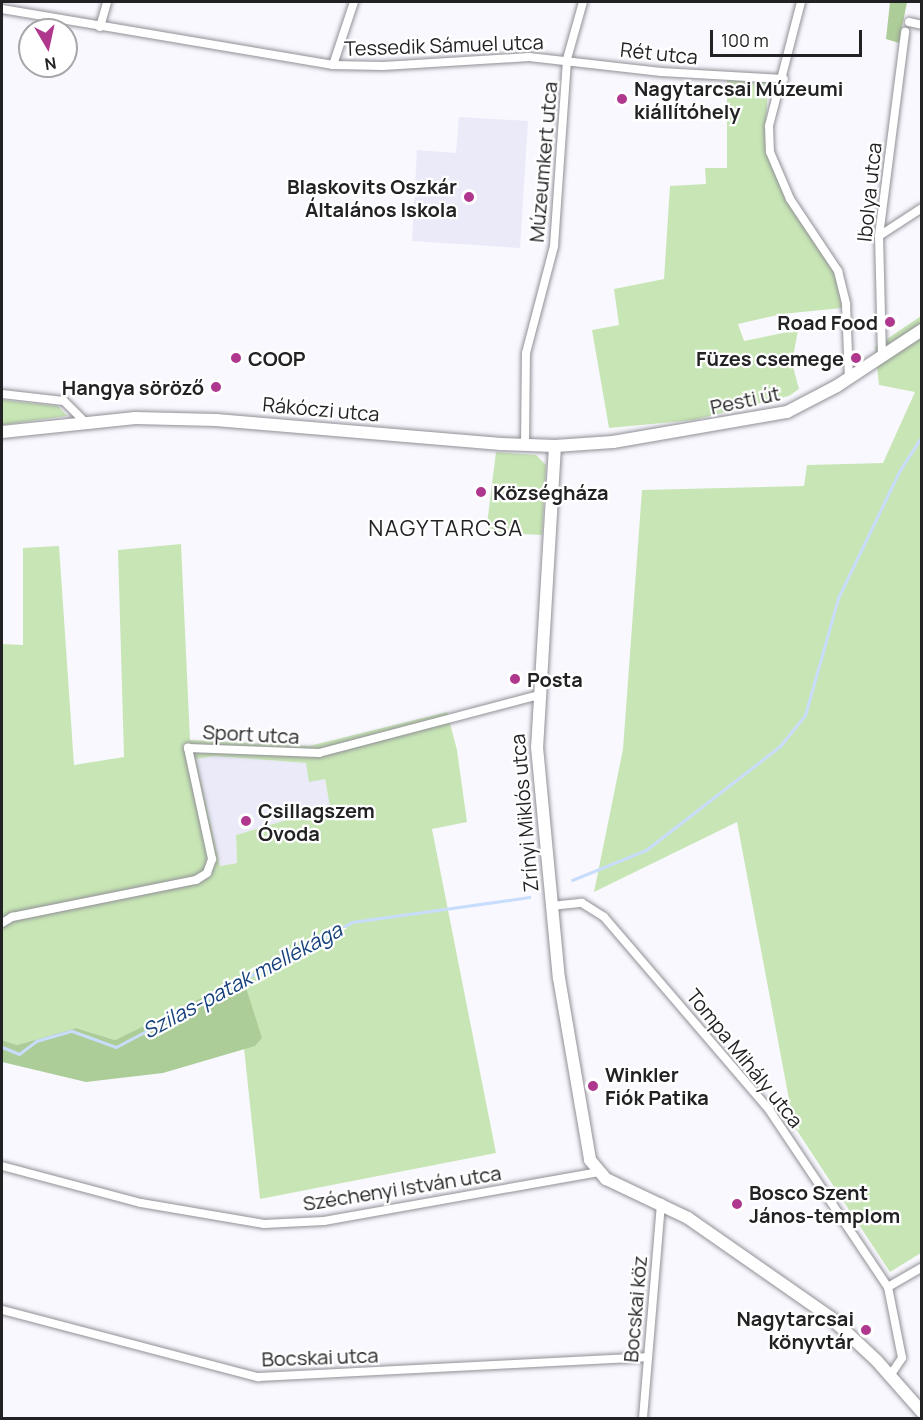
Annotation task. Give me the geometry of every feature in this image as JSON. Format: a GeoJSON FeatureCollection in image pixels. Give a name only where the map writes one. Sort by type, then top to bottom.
{"type":"FeatureCollection","features":[{"type":"Feature","properties":{"kind":"main road","name":"Pesti út"},"geometry":{"type":"LineString","coordinates":[[555,446],[670,435],[787,412],[849,378],[921,330]]}},
{"type":"Feature","properties":{"kind":"main road","name":"Rákóczi utca"},"geometry":{"type":"LineString","coordinates":[[2,432],[84,421],[216,420],[555,446]]}},
{"type":"Feature","properties":{"kind":"main road","name":"Zrínyi Miklós utca"},"geometry":{"type":"LineString","coordinates":[[555,446],[538,695],[537,747],[559,978],[586,1141],[590,1160],[598,1172]]}},
{"type":"Feature","properties":{"kind":"main road"},"geometry":{"type":"LineString","coordinates":[[598,1172],[614,1184],[661,1203],[830,1317],[890,1376],[921,1412]]}},
{"type":"Feature","properties":{"kind":"street"},"geometry":{"type":"LineString","coordinates":[[100,27],[107,2]]}},
{"type":"Feature","properties":{"kind":"street"},"geometry":{"type":"LineString","coordinates":[[333,65],[354,2]]}},
{"type":"Feature","properties":{"kind":"street","name":"Múzeumkert utca"},"geometry":{"type":"LineString","coordinates":[[525,445],[526,353],[558,221],[567,59],[583,2]]}},
{"type":"Feature","properties":{"kind":"street"},"geometry":{"type":"LineString","coordinates":[[801,2],[784,79],[769,126],[770,152],[790,199],[838,271],[846,304],[849,378]]}},
{"type":"Feature","properties":{"kind":"street","name":"Tessedik Sámuel utca"},"geometry":{"type":"LineString","coordinates":[[2,9],[333,65],[383,66],[529,57],[567,59]]}},
{"type":"Feature","properties":{"kind":"street"},"geometry":{"type":"LineString","coordinates":[[909,22],[921,26]]}},
{"type":"Feature","properties":{"kind":"street","name":"Ibolya utca"},"geometry":{"type":"LineString","coordinates":[[882,357],[879,236],[905,32]]}},
{"type":"Feature","properties":{"kind":"street","name":"Rét utca"},"geometry":{"type":"LineString","coordinates":[[567,59],[661,72],[784,79]]}},
{"type":"Feature","properties":{"kind":"street"},"geometry":{"type":"LineString","coordinates":[[879,236],[921,208]]}},
{"type":"Feature","properties":{"kind":"street"},"geometry":{"type":"LineString","coordinates":[[2,394],[64,401],[84,421]]}},
{"type":"Feature","properties":{"kind":"street","name":"Sport utca"},"geometry":{"type":"LineString","coordinates":[[2,923],[12,917],[196,880],[207,873],[212,859],[188,748],[319,753],[538,695]]}},
{"type":"Feature","properties":{"kind":"street","name":"Tompa Mihály utca"},"geometry":{"type":"LineString","coordinates":[[551,903],[582,903],[604,917],[770,1111],[888,1287],[902,1358],[899,1367],[890,1376]]}},
{"type":"Feature","properties":{"kind":"street","name":"Széchenyi István utca"},"geometry":{"type":"LineString","coordinates":[[2,1166],[141,1203],[264,1224],[324,1221],[598,1172]]}},
{"type":"Feature","properties":{"kind":"street","name":"Bocskai köz"},"geometry":{"type":"LineString","coordinates":[[643,1419],[661,1203]]}},
{"type":"Feature","properties":{"kind":"street"},"geometry":{"type":"LineString","coordinates":[[888,1287],[921,1267]]}},
{"type":"Feature","properties":{"kind":"street","name":"Bocskai utca"},"geometry":{"type":"LineString","coordinates":[[2,1310],[258,1377],[647,1357]]}},
{"type":"Feature","properties":{"kind":"shaded area","name":"Blaskovits Oszkár Általános Iskola"},"geometry":{"type":"Polygon","coordinates":[[[459,117],[528,121],[520,248],[412,241],[417,150],[456,153],[459,117]]]}},
{"type":"Feature","properties":{"kind":"shaded area","name":"Csillagszem Óvoda"},"geometry":{"type":"Polygon","coordinates":[[[214,756],[306,763],[325,779],[330,807],[236,835],[237,863],[219,866],[196,758],[214,756]]]}},
{"type":"Feature","properties":{"kind":"green space"},"geometry":{"type":"Polygon","coordinates":[[[890,2],[907,2],[899,43],[886,39],[890,2]]]}},
{"type":"Feature","properties":{"kind":"green space"},"geometry":{"type":"Polygon","coordinates":[[[727,80],[766,82],[768,87],[766,125],[771,166],[837,273],[842,308],[782,314],[738,324],[744,341],[798,330],[792,363],[799,389],[789,396],[694,420],[609,428],[592,330],[619,325],[614,289],[664,279],[670,186],[706,184],[705,168],[727,168],[727,80]]]}},
{"type":"Feature","properties":{"kind":"green space"},"geometry":{"type":"Polygon","coordinates":[[[921,316],[921,1253],[890,1272],[794,1126],[737,822],[594,892],[623,749],[642,490],[804,486],[807,465],[883,463],[915,392],[879,385],[875,347],[921,316]]]}},
{"type":"Feature","properties":{"kind":"green space"},"geometry":{"type":"Polygon","coordinates":[[[2,400],[58,406],[67,416],[2,425],[2,400]]]}},
{"type":"Feature","properties":{"kind":"green space"},"geometry":{"type":"Polygon","coordinates":[[[496,452],[536,455],[546,465],[542,535],[486,532],[496,452]]]}},
{"type":"Feature","properties":{"kind":"green space"},"geometry":{"type":"Polygon","coordinates":[[[181,544],[190,740],[309,746],[447,712],[457,750],[467,822],[432,829],[496,1153],[260,1199],[244,1048],[255,1045],[199,1000],[115,1040],[76,1028],[17,1045],[2,1040],[2,644],[23,645],[23,548],[59,546],[74,765],[124,757],[118,550],[181,544]],[[214,756],[196,759],[220,866],[237,863],[236,835],[330,807],[325,779],[309,782],[306,763],[214,756]]]}},
{"type":"Feature","properties":{"kind":"green space"},"geometry":{"type":"Polygon","coordinates":[[[243,978],[262,1038],[255,1046],[163,1073],[86,1082],[2,1062],[2,1040],[17,1045],[76,1028],[115,1040],[243,978]]]}},
{"type":"Feature","properties":{"kind":"waterway","name":"Szilas-patak mellékága"},"geometry":{"type":"LineString","coordinates":[[572,880],[646,850],[780,746],[805,715],[838,598],[900,470],[922,436]]}},
{"type":"Feature","properties":{"kind":"waterway","name":"Szilas-patak mellékága"},"geometry":{"type":"LineString","coordinates":[[2,1047],[19,1054],[36,1041],[72,1031],[116,1047],[352,922],[529,897]]}},
{"type":"Feature","properties":{"kind":"place","name":"Nagytarcsai Múzeumi kiállítóhely"},"geometry":{"type":"Point","coordinates":[622,99]}},
{"type":"Feature","properties":{"kind":"place","name":"Blaskovits Oszkár Általános Iskola"},"geometry":{"type":"Point","coordinates":[469,197]}},
{"type":"Feature","properties":{"kind":"place","name":"Road Food"},"geometry":{"type":"Point","coordinates":[890,322]}},
{"type":"Feature","properties":{"kind":"place","name":"COOP"},"geometry":{"type":"Point","coordinates":[236,358]}},
{"type":"Feature","properties":{"kind":"place","name":"Füzes csemege"},"geometry":{"type":"Point","coordinates":[856,358]}},
{"type":"Feature","properties":{"kind":"place","name":"Hangya söröző"},"geometry":{"type":"Point","coordinates":[216,387]}},
{"type":"Feature","properties":{"kind":"place","name":"Községháza"},"geometry":{"type":"Point","coordinates":[481,492]}},
{"type":"Feature","properties":{"kind":"place","name":"Posta"},"geometry":{"type":"Point","coordinates":[515,679]}},
{"type":"Feature","properties":{"kind":"place","name":"Csillagszem Óvoda"},"geometry":{"type":"Point","coordinates":[246,821]}},
{"type":"Feature","properties":{"kind":"place","name":"Winkler Fiók Patika"},"geometry":{"type":"Point","coordinates":[593,1086]}},
{"type":"Feature","properties":{"kind":"place","name":"Bosco Szent János-templom"},"geometry":{"type":"Point","coordinates":[737,1204]}},
{"type":"Feature","properties":{"kind":"place","name":"Nagytarcsai könyvtár"},"geometry":{"type":"Point","coordinates":[866,1330]}},
{"type":"Feature","properties":{"kind":"district","name":"NAGYTARCSA"},"geometry":{"type":"Point","coordinates":[446,529]}}]}
